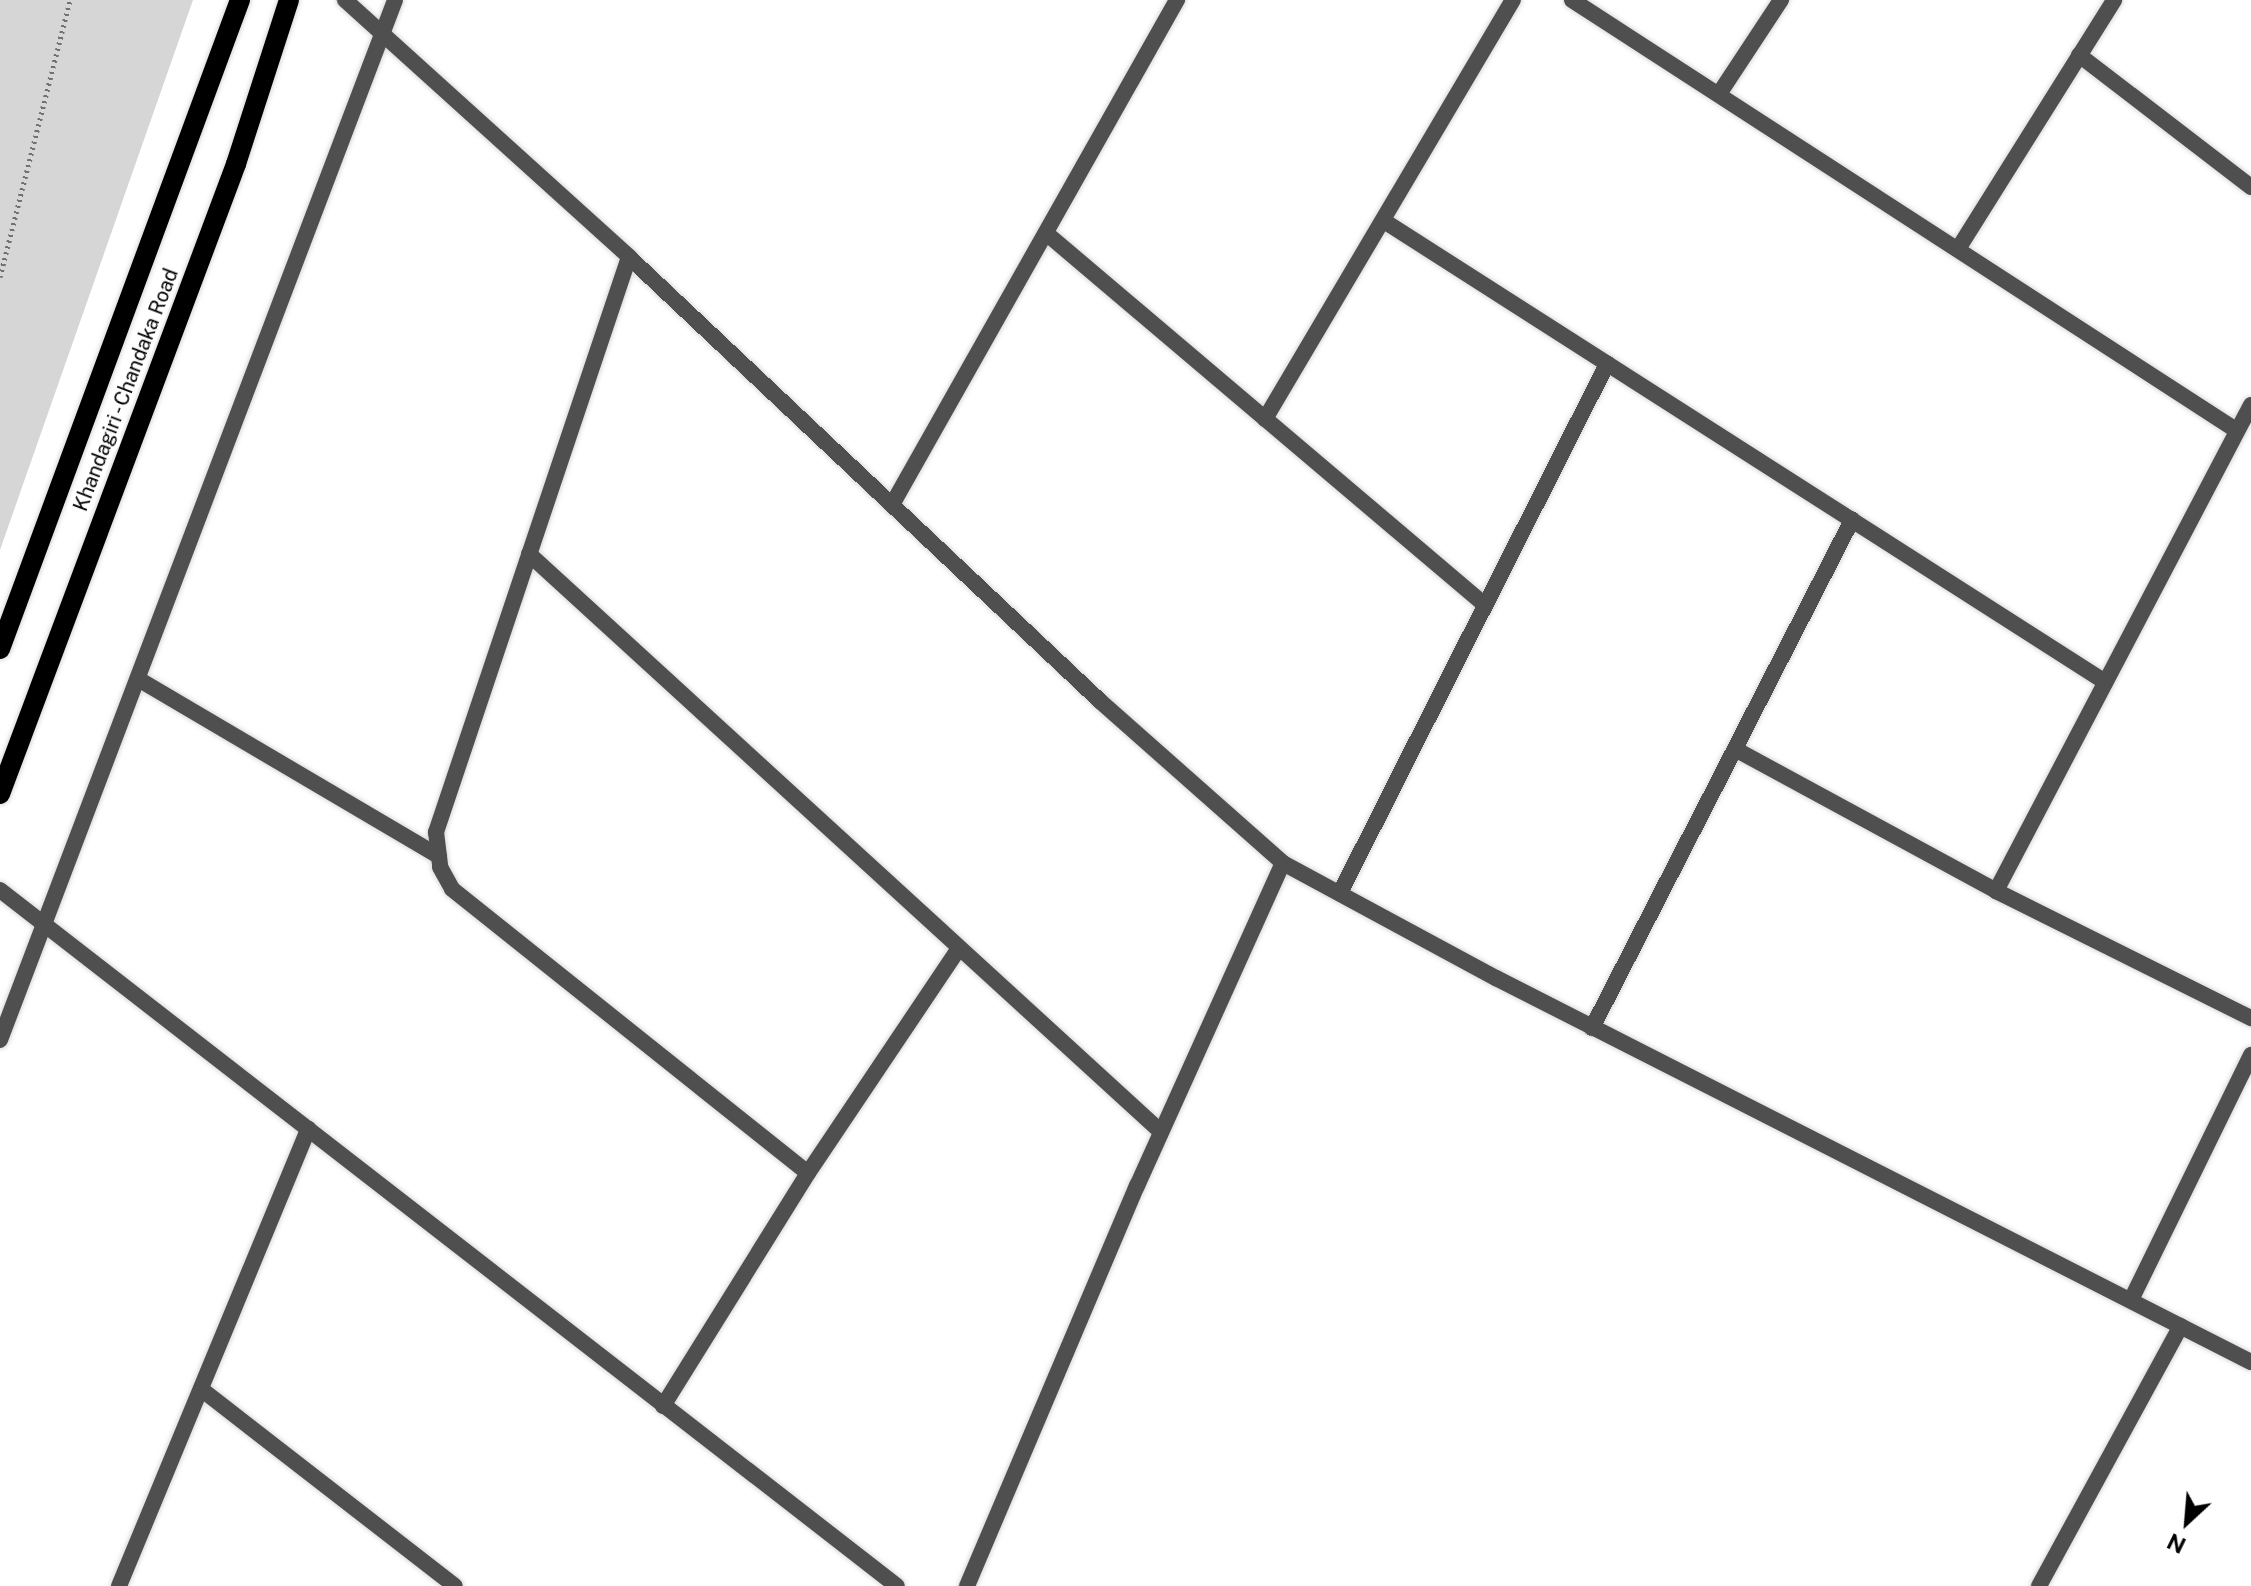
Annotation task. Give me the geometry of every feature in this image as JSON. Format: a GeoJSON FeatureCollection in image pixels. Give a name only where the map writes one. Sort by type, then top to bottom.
{"type":"FeatureCollection","features":[{"type":"Feature","properties":{"kind":"main road","name":"Khandagiri - Chandaka Road"},"geometry":{"type":"LineString","coordinates":[[0,649],[240,0]]}},
{"type":"Feature","properties":{"kind":"main road","name":"Khandagiri - Chandaka Road"},"geometry":{"type":"LineString","coordinates":[[0,794],[236,164],[289,0]]}},
{"type":"Feature","properties":{"kind":"street"},"geometry":{"type":"LineString","coordinates":[[345,0],[629,257],[1100,701],[1283,863],[1592,1028],[2251,1362]]}},
{"type":"Feature","properties":{"kind":"street"},"geometry":{"type":"LineString","coordinates":[[0,1040],[395,0]]}},
{"type":"Feature","properties":{"kind":"street"},"geometry":{"type":"LineString","coordinates":[[893,503],[1177,0]]}},
{"type":"Feature","properties":{"kind":"street"},"geometry":{"type":"LineString","coordinates":[[1265,419],[1513,0]]}},
{"type":"Feature","properties":{"kind":"street"},"geometry":{"type":"LineString","coordinates":[[1572,0],[2236,430]]}},
{"type":"Feature","properties":{"kind":"street"},"geometry":{"type":"LineString","coordinates":[[1719,94],[1781,0]]}},
{"type":"Feature","properties":{"kind":"street"},"geometry":{"type":"LineString","coordinates":[[1958,249],[2114,0]]}},
{"type":"Feature","properties":{"kind":"street"},"geometry":{"type":"LineString","coordinates":[[2079,55],[2251,187]]}},
{"type":"Feature","properties":{"kind":"street"},"geometry":{"type":"LineString","coordinates":[[1384,221],[2105,682]]}},
{"type":"Feature","properties":{"kind":"street"},"geometry":{"type":"LineString","coordinates":[[1046,233],[1485,605]]}},
{"type":"Feature","properties":{"kind":"street"},"geometry":{"type":"LineString","coordinates":[[629,257],[436,832],[440,867],[452,889],[808,1173]]}},
{"type":"Feature","properties":{"kind":"street"},"geometry":{"type":"LineString","coordinates":[[1340,893],[1607,364]]}},
{"type":"Feature","properties":{"kind":"street"},"geometry":{"type":"LineString","coordinates":[[1996,891],[2251,405]]}},
{"type":"Feature","properties":{"kind":"street"},"geometry":{"type":"LineString","coordinates":[[1592,1028],[1852,520]]}},
{"type":"Feature","properties":{"kind":"street"},"geometry":{"type":"LineString","coordinates":[[529,554],[1161,1132]]}},
{"type":"Feature","properties":{"kind":"street"},"geometry":{"type":"LineString","coordinates":[[138,679],[439,856]]}},
{"type":"Feature","properties":{"kind":"street"},"geometry":{"type":"LineString","coordinates":[[1735,749],[1996,891],[2251,1018]]}},
{"type":"Feature","properties":{"kind":"street"},"geometry":{"type":"LineString","coordinates":[[967,1586],[1161,1132],[1283,863]]}},
{"type":"Feature","properties":{"kind":"street"},"geometry":{"type":"LineString","coordinates":[[0,890],[897,1586]]}},
{"type":"Feature","properties":{"kind":"street"},"geometry":{"type":"LineString","coordinates":[[663,1406],[808,1173],[959,948]]}},
{"type":"Feature","properties":{"kind":"street"},"geometry":{"type":"LineString","coordinates":[[2131,1300],[2251,1055]]}},
{"type":"Feature","properties":{"kind":"street"},"geometry":{"type":"LineString","coordinates":[[119,1586],[308,1129]]}},
{"type":"Feature","properties":{"kind":"street"},"geometry":{"type":"LineString","coordinates":[[2039,1586],[2181,1326]]}},
{"type":"Feature","properties":{"kind":"street"},"geometry":{"type":"LineString","coordinates":[[201,1389],[455,1586]]}},
{"type":"Feature","properties":{"kind":"path"},"geometry":{"type":"LineString","coordinates":[[0,277],[70,0]]}},
{"type":"Feature","properties":{"kind":"shaded area"},"geometry":{"type":"Polygon","coordinates":[[[0,0],[193,0],[0,550],[0,0]]]}}]}
